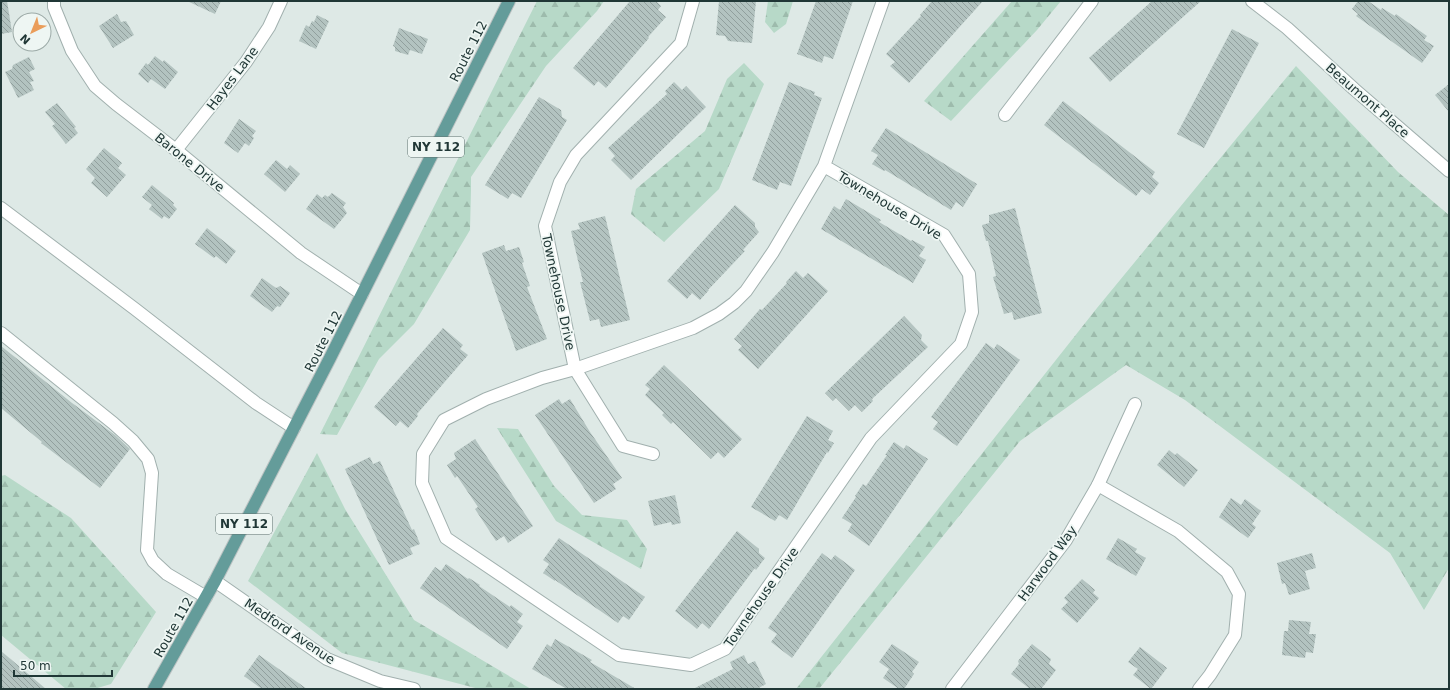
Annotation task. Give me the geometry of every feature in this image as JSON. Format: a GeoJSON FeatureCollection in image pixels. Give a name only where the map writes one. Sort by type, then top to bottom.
{"type":"FeatureCollection","features":[{"type":"Feature","properties":{"kind":"main road","name":"Route 112"},"geometry":{"type":"LineString","coordinates":[[154,689],[215,581],[294,428],[509,1]]}},
{"type":"Feature","properties":{"kind":"street","name":"Barone Drive"},"geometry":{"type":"LineString","coordinates":[[54,1],[54,7],[72,51],[95,86],[176,150],[301,253],[362,294]]}},
{"type":"Feature","properties":{"kind":"street","name":"Hayes Lane"},"geometry":{"type":"LineString","coordinates":[[176,150],[246,62],[269,27],[281,1]]}},
{"type":"Feature","properties":{"kind":"street","name":"Townehouse Drive"},"geometry":{"type":"LineString","coordinates":[[575,369],[545,226],[560,182],[576,155],[681,43],[693,1]]}},
{"type":"Feature","properties":{"kind":"street","name":"Townehouse Drive"},"geometry":{"type":"LineString","coordinates":[[824,166],[944,235],[969,274],[972,312],[961,344],[871,438],[725,649],[691,665],[619,655],[446,538],[422,483],[423,454],[444,420],[486,399],[542,378],[575,369],[693,328],[719,314],[734,303],[746,291],[773,252],[824,166],[882,1]]}},
{"type":"Feature","properties":{"kind":"street"},"geometry":{"type":"LineString","coordinates":[[1005,115],[1092,1]]}},
{"type":"Feature","properties":{"kind":"street","name":"Beaumont Place"},"geometry":{"type":"LineString","coordinates":[[1252,1],[1287,28],[1354,89],[1449,171]]}},
{"type":"Feature","properties":{"kind":"street"},"geometry":{"type":"LineString","coordinates":[[1,208],[256,403],[294,428]]}},
{"type":"Feature","properties":{"kind":"street"},"geometry":{"type":"LineString","coordinates":[[1,333],[113,423],[133,441],[148,459],[152,473],[146,550],[153,561],[166,574],[206,597]]}},
{"type":"Feature","properties":{"kind":"street"},"geometry":{"type":"LineString","coordinates":[[575,369],[623,446],[653,454]]}},
{"type":"Feature","properties":{"kind":"street","name":"Harwood Way"},"geometry":{"type":"LineString","coordinates":[[952,689],[1066,540],[1098,485],[1135,404]]}},
{"type":"Feature","properties":{"kind":"street"},"geometry":{"type":"LineString","coordinates":[[1098,485],[1178,531],[1227,572],[1239,594],[1234,635],[1210,675],[1199,689]]}},
{"type":"Feature","properties":{"kind":"street","name":"Medford Avenue"},"geometry":{"type":"LineString","coordinates":[[215,581],[327,659],[380,681],[414,689]]}},
{"type":"Feature","properties":{"kind":"green space"},"geometry":{"type":"Polygon","coordinates":[[[537,1],[604,1],[597,11],[546,66],[471,177],[470,230],[414,324],[379,359],[337,435],[320,434],[537,1]]]}},
{"type":"Feature","properties":{"kind":"green space"},"geometry":{"type":"Polygon","coordinates":[[[768,1],[793,1],[786,24],[774,33],[765,22],[768,1]]]}},
{"type":"Feature","properties":{"kind":"green space"},"geometry":{"type":"Polygon","coordinates":[[[1012,1],[1061,1],[1037,30],[951,121],[924,101],[1012,1]]]}},
{"type":"Feature","properties":{"kind":"green space"},"geometry":{"type":"Polygon","coordinates":[[[744,63],[764,84],[719,189],[664,242],[631,214],[636,189],[705,131],[727,79],[744,63]]]}},
{"type":"Feature","properties":{"kind":"green space"},"geometry":{"type":"Polygon","coordinates":[[[1296,66],[1398,172],[1449,215],[1449,568],[1424,610],[1390,553],[1185,400],[1126,365],[1020,441],[819,689],[796,689],[1097,308],[1296,66]]]}},
{"type":"Feature","properties":{"kind":"green space"},"geometry":{"type":"Polygon","coordinates":[[[497,428],[518,429],[554,486],[582,515],[627,520],[647,549],[641,569],[556,521],[497,428]]]}},
{"type":"Feature","properties":{"kind":"green space"},"geometry":{"type":"Polygon","coordinates":[[[317,453],[345,509],[414,620],[531,689],[479,689],[342,653],[248,581],[317,453]]]}},
{"type":"Feature","properties":{"kind":"green space"},"geometry":{"type":"Polygon","coordinates":[[[5,475],[71,518],[156,612],[111,684],[94,689],[66,689],[1,635],[1,476],[5,475]]]}},
{"type":"Feature","properties":{"kind":"building"},"geometry":{"type":"Polygon","coordinates":[[[1,1],[7,1],[12,32],[1,34],[1,1]]]}},
{"type":"Feature","properties":{"kind":"building"},"geometry":{"type":"Polygon","coordinates":[[[187,1],[221,1],[215,14],[187,1]]]}},
{"type":"Feature","properties":{"kind":"building"},"geometry":{"type":"Polygon","coordinates":[[[630,1],[656,1],[661,6],[658,10],[666,17],[606,88],[598,81],[594,86],[573,68],[630,1]]]}},
{"type":"Feature","properties":{"kind":"building"},"geometry":{"type":"Polygon","coordinates":[[[719,1],[756,1],[752,43],[728,41],[725,36],[716,35],[719,1]]]}},
{"type":"Feature","properties":{"kind":"building"},"geometry":{"type":"Polygon","coordinates":[[[816,1],[853,1],[833,59],[824,56],[822,63],[797,54],[816,1]]]}},
{"type":"Feature","properties":{"kind":"building"},"geometry":{"type":"Polygon","coordinates":[[[932,1],[983,1],[909,83],[890,66],[895,62],[886,54],[921,16],[920,15],[932,1]]]}},
{"type":"Feature","properties":{"kind":"building"},"geometry":{"type":"Polygon","coordinates":[[[1152,1],[1201,1],[1110,82],[1089,58],[1152,1]]]}},
{"type":"Feature","properties":{"kind":"building"},"geometry":{"type":"Polygon","coordinates":[[[1358,1],[1368,1],[1381,10],[1382,8],[1395,16],[1396,14],[1427,36],[1424,40],[1434,46],[1422,63],[1356,16],[1358,14],[1352,9],[1358,1]]]}},
{"type":"Feature","properties":{"kind":"building"},"geometry":{"type":"Polygon","coordinates":[[[117,14],[121,22],[126,21],[134,35],[113,48],[99,26],[117,14]]]}},
{"type":"Feature","properties":{"kind":"building"},"geometry":{"type":"Polygon","coordinates":[[[317,15],[329,21],[316,49],[299,41],[306,25],[309,27],[312,21],[314,22],[317,15]]]}},
{"type":"Feature","properties":{"kind":"building"},"geometry":{"type":"Polygon","coordinates":[[[399,28],[428,39],[422,54],[410,50],[408,55],[395,51],[395,47],[393,46],[399,28]]]}},
{"type":"Feature","properties":{"kind":"building"},"geometry":{"type":"Polygon","coordinates":[[[1232,29],[1259,43],[1204,148],[1177,134],[1232,29]]]}},
{"type":"Feature","properties":{"kind":"building"},"geometry":{"type":"Polygon","coordinates":[[[155,56],[163,62],[164,60],[178,72],[165,89],[151,79],[148,83],[138,74],[146,63],[148,65],[155,56]]]}},
{"type":"Feature","properties":{"kind":"building"},"geometry":{"type":"Polygon","coordinates":[[[29,57],[35,69],[29,72],[34,81],[30,82],[34,90],[18,98],[5,72],[12,69],[13,65],[29,57]]]}},
{"type":"Feature","properties":{"kind":"building"},"geometry":{"type":"Polygon","coordinates":[[[674,82],[682,90],[686,86],[706,107],[631,180],[611,160],[615,156],[608,148],[667,94],[665,91],[674,82]]]}},
{"type":"Feature","properties":{"kind":"building"},"geometry":{"type":"Polygon","coordinates":[[[789,82],[815,92],[814,95],[822,98],[791,186],[780,182],[777,190],[752,180],[789,82]]]}},
{"type":"Feature","properties":{"kind":"building"},"geometry":{"type":"Polygon","coordinates":[[[1449,84],[1449,112],[1435,95],[1449,84]]]}},
{"type":"Feature","properties":{"kind":"building"},"geometry":{"type":"Polygon","coordinates":[[[539,97],[561,110],[562,117],[567,120],[521,198],[512,193],[508,199],[485,185],[539,97]]]}},
{"type":"Feature","properties":{"kind":"building"},"geometry":{"type":"Polygon","coordinates":[[[1063,101],[1155,172],[1152,177],[1159,183],[1150,195],[1142,189],[1136,196],[1044,125],[1063,101]]]}},
{"type":"Feature","properties":{"kind":"building"},"geometry":{"type":"Polygon","coordinates":[[[57,103],[76,127],[74,128],[78,133],[66,144],[52,126],[55,124],[45,112],[57,103]]]}},
{"type":"Feature","properties":{"kind":"building"},"geometry":{"type":"Polygon","coordinates":[[[239,119],[256,131],[252,136],[254,138],[249,146],[245,143],[238,153],[224,143],[239,119]]]}},
{"type":"Feature","properties":{"kind":"building"},"geometry":{"type":"Polygon","coordinates":[[[886,128],[977,184],[963,207],[956,202],[951,210],[885,170],[884,171],[872,164],[878,155],[871,151],[886,128]]]}},
{"type":"Feature","properties":{"kind":"building"},"geometry":{"type":"Polygon","coordinates":[[[104,148],[122,163],[118,168],[126,175],[107,197],[91,183],[95,178],[86,169],[104,148]]]}},
{"type":"Feature","properties":{"kind":"building"},"geometry":{"type":"Polygon","coordinates":[[[276,160],[287,169],[290,165],[300,174],[285,192],[264,174],[276,160]]]}},
{"type":"Feature","properties":{"kind":"building"},"geometry":{"type":"Polygon","coordinates":[[[152,185],[174,203],[173,205],[177,209],[169,219],[164,216],[162,219],[149,209],[152,205],[142,197],[152,185]]]}},
{"type":"Feature","properties":{"kind":"building"},"geometry":{"type":"Polygon","coordinates":[[[332,193],[346,203],[343,207],[347,213],[334,229],[306,209],[317,194],[322,198],[325,195],[328,197],[332,193]]]}},
{"type":"Feature","properties":{"kind":"building"},"geometry":{"type":"Polygon","coordinates":[[[846,199],[881,220],[879,222],[911,241],[912,240],[925,247],[919,256],[926,260],[913,283],[821,229],[834,206],[840,210],[846,199]]]}},
{"type":"Feature","properties":{"kind":"building"},"geometry":{"type":"Polygon","coordinates":[[[735,205],[755,223],[755,227],[759,232],[743,250],[745,251],[700,300],[692,293],[687,299],[667,281],[735,205]]]}},
{"type":"Feature","properties":{"kind":"building"},"geometry":{"type":"Polygon","coordinates":[[[1015,208],[1042,313],[1014,320],[1012,312],[1004,314],[993,277],[996,276],[988,241],[986,241],[982,225],[989,223],[989,215],[1015,208]]]}},
{"type":"Feature","properties":{"kind":"building"},"geometry":{"type":"Polygon","coordinates":[[[605,216],[630,320],[601,327],[599,319],[590,321],[580,282],[583,282],[571,231],[580,229],[578,223],[605,216]]]}},
{"type":"Feature","properties":{"kind":"building"},"geometry":{"type":"Polygon","coordinates":[[[207,228],[236,251],[226,264],[216,256],[214,258],[195,244],[207,228]]]}},
{"type":"Feature","properties":{"kind":"building"},"geometry":{"type":"Polygon","coordinates":[[[504,245],[506,251],[519,247],[524,262],[522,263],[530,286],[527,287],[547,339],[516,351],[482,253],[504,245]]]}},
{"type":"Feature","properties":{"kind":"building"},"geometry":{"type":"Polygon","coordinates":[[[796,271],[803,278],[808,273],[828,291],[758,369],[738,350],[742,346],[734,339],[760,309],[762,310],[787,283],[786,282],[796,271]]]}},
{"type":"Feature","properties":{"kind":"building"},"geometry":{"type":"Polygon","coordinates":[[[262,278],[276,288],[280,286],[290,293],[280,307],[277,306],[272,312],[250,296],[262,278]]]}},
{"type":"Feature","properties":{"kind":"building"},"geometry":{"type":"Polygon","coordinates":[[[904,316],[922,335],[921,340],[928,347],[872,399],[873,401],[862,412],[855,405],[849,411],[836,398],[833,401],[825,393],[904,316]]]}},
{"type":"Feature","properties":{"kind":"building"},"geometry":{"type":"Polygon","coordinates":[[[443,328],[463,345],[460,349],[468,355],[417,414],[418,416],[408,428],[400,421],[396,426],[374,407],[443,328]]]}},
{"type":"Feature","properties":{"kind":"building"},"geometry":{"type":"Polygon","coordinates":[[[986,343],[994,349],[997,344],[1020,360],[957,446],[933,429],[938,422],[931,417],[986,343]]]}},
{"type":"Feature","properties":{"kind":"building"},"geometry":{"type":"Polygon","coordinates":[[[1,346],[72,403],[115,435],[130,449],[100,488],[41,443],[42,442],[1,408],[1,346]]]}},
{"type":"Feature","properties":{"kind":"building"},"geometry":{"type":"Polygon","coordinates":[[[664,365],[742,439],[724,458],[718,452],[711,459],[673,422],[671,424],[662,415],[664,413],[645,395],[650,389],[645,385],[664,365]]]}},
{"type":"Feature","properties":{"kind":"building"},"geometry":{"type":"Polygon","coordinates":[[[559,399],[562,404],[570,399],[590,432],[622,478],[613,484],[616,489],[594,503],[535,415],[559,399]]]}},
{"type":"Feature","properties":{"kind":"building"},"geometry":{"type":"Polygon","coordinates":[[[807,416],[833,431],[828,440],[834,443],[828,453],[827,452],[787,520],[779,515],[775,521],[751,507],[807,416]]]}},
{"type":"Feature","properties":{"kind":"building"},"geometry":{"type":"Polygon","coordinates":[[[475,439],[533,526],[508,543],[504,536],[496,541],[475,509],[478,507],[457,476],[455,478],[447,465],[456,459],[454,453],[475,439]]]}},
{"type":"Feature","properties":{"kind":"building"},"geometry":{"type":"Polygon","coordinates":[[[894,442],[904,449],[906,445],[928,459],[869,546],[848,531],[852,524],[842,518],[863,484],[866,486],[894,442]]]}},
{"type":"Feature","properties":{"kind":"building"},"geometry":{"type":"Polygon","coordinates":[[[1169,450],[1175,455],[1177,453],[1198,470],[1184,487],[1157,465],[1169,450]]]}},
{"type":"Feature","properties":{"kind":"building"},"geometry":{"type":"Polygon","coordinates":[[[370,457],[373,464],[380,461],[420,544],[410,548],[413,554],[389,565],[345,469],[370,457]]]}},
{"type":"Feature","properties":{"kind":"building"},"geometry":{"type":"Polygon","coordinates":[[[675,495],[681,523],[672,525],[671,522],[654,526],[648,501],[675,495]]]}},
{"type":"Feature","properties":{"kind":"building"},"geometry":{"type":"Polygon","coordinates":[[[1231,498],[1241,505],[1245,499],[1261,511],[1252,524],[1256,527],[1248,538],[1219,517],[1231,498]]]}},
{"type":"Feature","properties":{"kind":"building"},"geometry":{"type":"Polygon","coordinates":[[[737,531],[759,549],[759,553],[765,558],[756,570],[755,568],[709,629],[702,623],[697,629],[675,611],[737,531]]]}},
{"type":"Feature","properties":{"kind":"building"},"geometry":{"type":"Polygon","coordinates":[[[559,538],[645,597],[629,620],[623,616],[618,623],[543,573],[549,564],[543,560],[559,538]]]}},
{"type":"Feature","properties":{"kind":"building"},"geometry":{"type":"Polygon","coordinates":[[[1118,538],[1137,549],[1135,552],[1146,558],[1136,576],[1106,559],[1118,538]]]}},
{"type":"Feature","properties":{"kind":"building"},"geometry":{"type":"Polygon","coordinates":[[[822,553],[831,560],[835,555],[855,570],[792,658],[771,642],[777,634],[768,628],[822,553]]]}},
{"type":"Feature","properties":{"kind":"building"},"geometry":{"type":"Polygon","coordinates":[[[1312,553],[1316,568],[1305,571],[1310,589],[1289,595],[1285,583],[1282,584],[1277,563],[1312,553]]]}},
{"type":"Feature","properties":{"kind":"building"},"geometry":{"type":"Polygon","coordinates":[[[446,564],[468,579],[469,578],[480,585],[479,586],[510,607],[511,605],[523,614],[517,622],[523,626],[507,649],[420,588],[435,567],[441,571],[446,564]]]}},
{"type":"Feature","properties":{"kind":"building"},"geometry":{"type":"Polygon","coordinates":[[[1082,579],[1095,590],[1093,593],[1099,598],[1077,623],[1061,609],[1068,602],[1064,598],[1082,579]]]}},
{"type":"Feature","properties":{"kind":"building"},"geometry":{"type":"Polygon","coordinates":[[[1289,620],[1311,622],[1309,634],[1316,634],[1313,653],[1306,652],[1305,658],[1282,655],[1284,631],[1288,631],[1289,620]]]}},
{"type":"Feature","properties":{"kind":"building"},"geometry":{"type":"Polygon","coordinates":[[[555,639],[592,660],[590,662],[636,689],[567,689],[532,669],[547,644],[551,647],[555,639]]]}},
{"type":"Feature","properties":{"kind":"building"},"geometry":{"type":"Polygon","coordinates":[[[892,644],[919,662],[912,672],[914,674],[904,689],[899,689],[883,678],[889,669],[879,662],[892,644]]]}},
{"type":"Feature","properties":{"kind":"building"},"geometry":{"type":"Polygon","coordinates":[[[1032,644],[1051,659],[1049,664],[1056,670],[1041,689],[1030,689],[1011,674],[1019,664],[1018,661],[1032,644]]]}},
{"type":"Feature","properties":{"kind":"building"},"geometry":{"type":"Polygon","coordinates":[[[1140,647],[1167,668],[1151,689],[1133,675],[1138,669],[1128,662],[1140,647]]]}},
{"type":"Feature","properties":{"kind":"building"},"geometry":{"type":"Polygon","coordinates":[[[1,651],[46,689],[1,689],[1,651]]]}},
{"type":"Feature","properties":{"kind":"building"},"geometry":{"type":"Polygon","coordinates":[[[259,655],[307,689],[262,689],[244,676],[259,655]]]}},
{"type":"Feature","properties":{"kind":"building"},"geometry":{"type":"Polygon","coordinates":[[[744,655],[748,664],[755,661],[766,684],[757,689],[693,689],[733,669],[730,662],[744,655]]]}}]}
